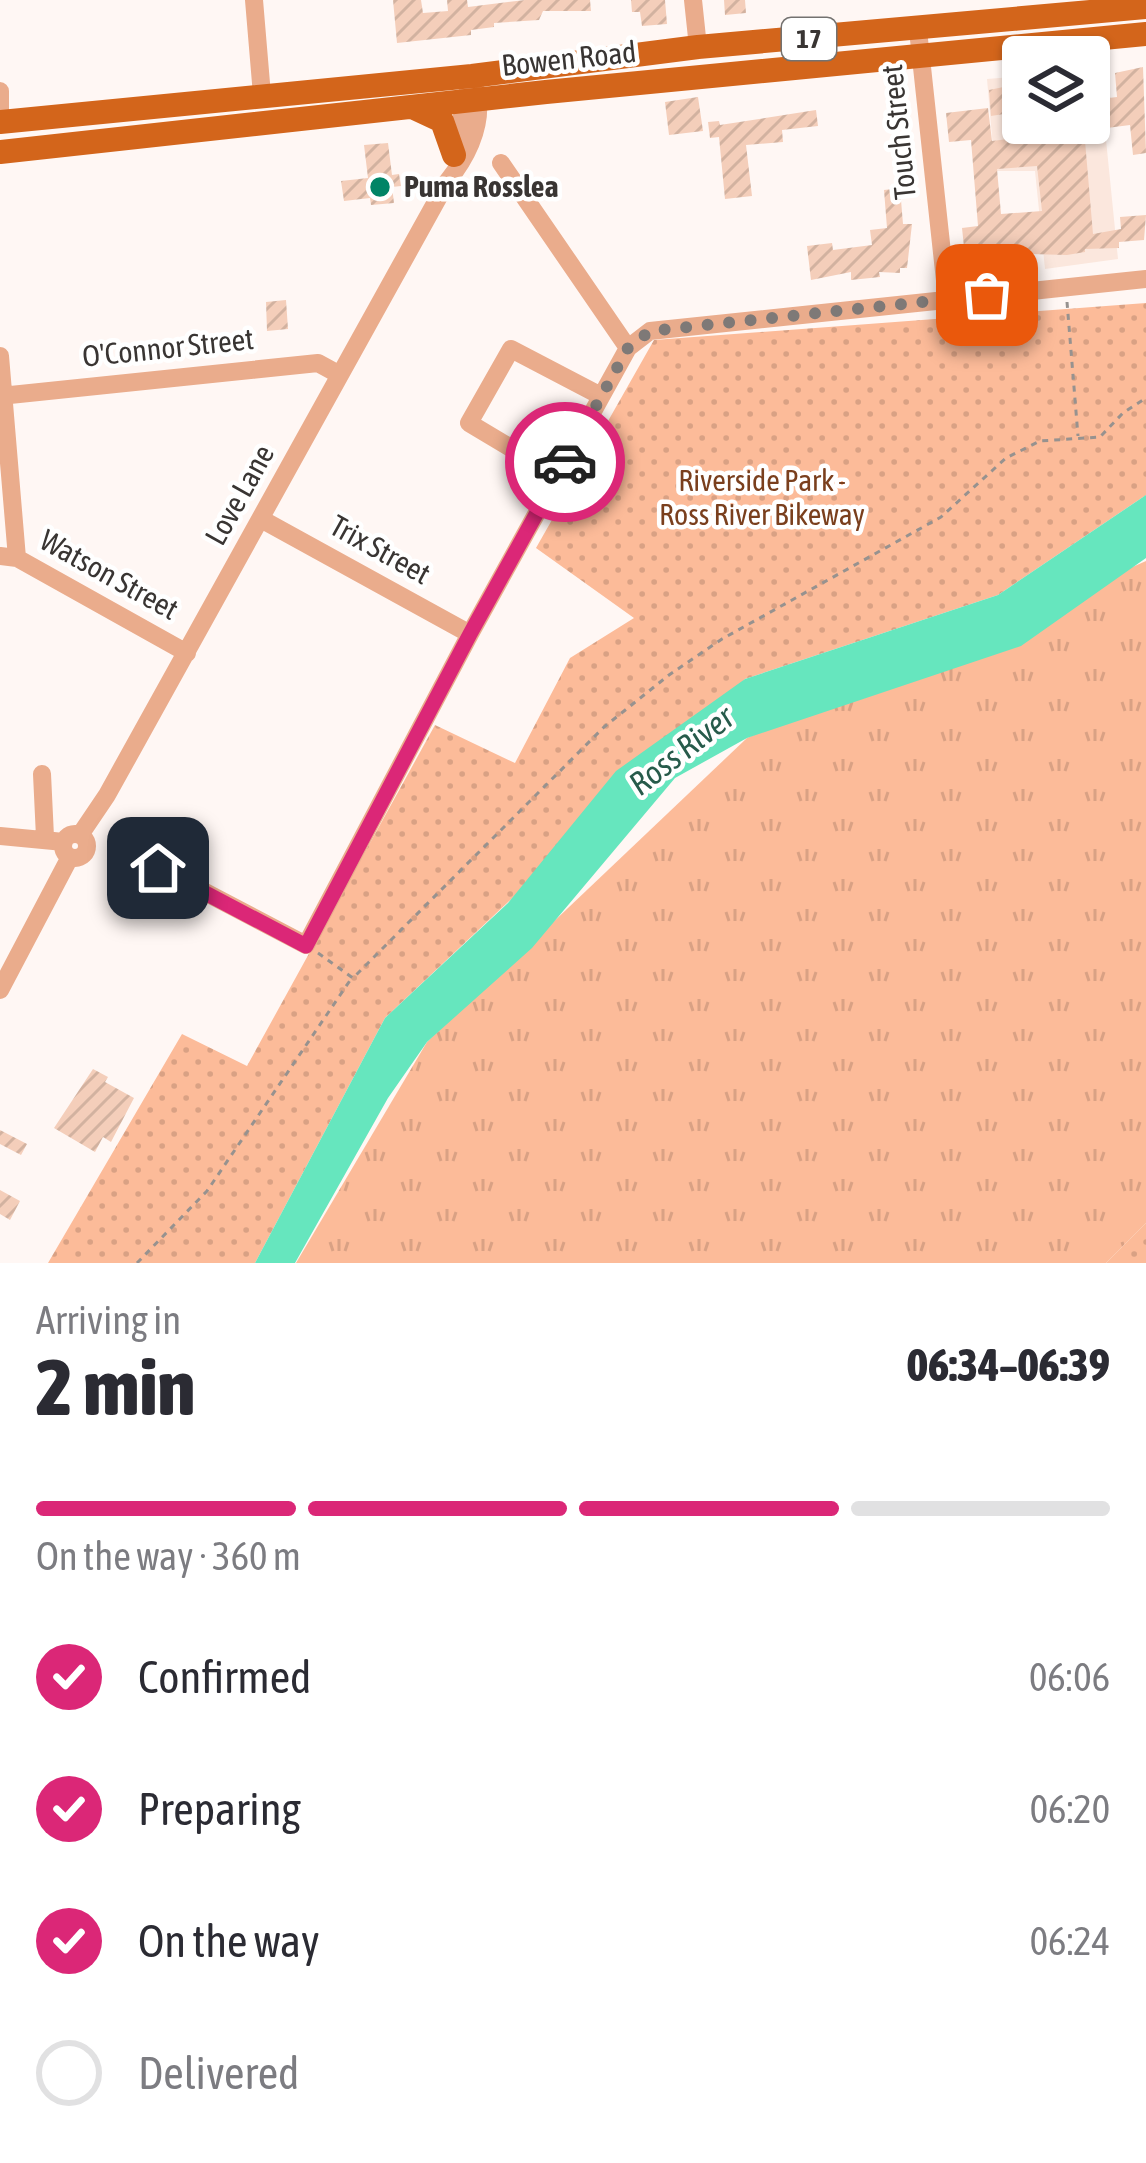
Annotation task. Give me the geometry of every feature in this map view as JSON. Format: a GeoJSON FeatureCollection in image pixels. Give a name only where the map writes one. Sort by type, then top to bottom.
{"type":"FeatureCollection","features":[{"type":"Feature","properties":{"kind":"main road","name":"Bowen Road"},"geometry":{"type":"LineString","coordinates":[[0,122],[262,95],[472,92],[920,42],[1146,7]]}},
{"type":"Feature","properties":{"kind":"main road","name":"Bowen Road"},"geometry":{"type":"LineString","coordinates":[[0,152],[409,106],[698,47],[1146,34]]}},
{"type":"Feature","properties":{"kind":"main road"},"geometry":{"type":"LineString","coordinates":[[409,106],[442,121],[454,155]]}},
{"type":"Feature","properties":{"kind":"street"},"geometry":{"type":"LineString","coordinates":[[254,0],[262,95]]}},
{"type":"Feature","properties":{"kind":"street"},"geometry":{"type":"LineString","coordinates":[[693,0],[698,47]]}},
{"type":"Feature","properties":{"kind":"street","name":"Touch Street"},"geometry":{"type":"LineString","coordinates":[[920,42],[947,299]]}},
{"type":"Feature","properties":{"kind":"street"},"geometry":{"type":"LineString","coordinates":[[0,91],[0,112]]}},
{"type":"Feature","properties":{"kind":"street","name":"Love Lane"},"geometry":{"type":"LineString","coordinates":[[447,182],[472,92]]}},
{"type":"Feature","properties":{"kind":"street","name":"Love Lane"},"geometry":{"type":"LineString","coordinates":[[0,990],[65,843],[107,795],[447,182],[465,160],[478,117],[472,92]]}},
{"type":"Feature","properties":{"kind":"street"},"geometry":{"type":"LineString","coordinates":[[502,163],[628,348]]}},
{"type":"Feature","properties":{"kind":"street"},"geometry":{"type":"LineString","coordinates":[[122,848],[306,946],[628,348],[650,331],[1146,279]]}},
{"type":"Feature","properties":{"kind":"street"},"geometry":{"type":"LineString","coordinates":[[558,476],[469,423],[511,350],[602,396]]}},
{"type":"Feature","properties":{"kind":"street"},"geometry":{"type":"LineString","coordinates":[[0,356],[9,557]]}},
{"type":"Feature","properties":{"kind":"street","name":"O'Connor Street"},"geometry":{"type":"LineString","coordinates":[[2,396],[318,363],[340,375]]}},
{"type":"Feature","properties":{"kind":"street","name":"Trix Street"},"geometry":{"type":"LineString","coordinates":[[261,519],[470,634]]}},
{"type":"Feature","properties":{"kind":"street","name":"Watson Street"},"geometry":{"type":"LineString","coordinates":[[9,557],[187,653]]}},
{"type":"Feature","properties":{"kind":"street"},"geometry":{"type":"LineString","coordinates":[[0,836],[65,843],[42,774]]}},
{"type":"Feature","properties":{"kind":"path"},"geometry":{"type":"LineString","coordinates":[[1066,288],[1078,438]]}},
{"type":"Feature","properties":{"kind":"path"},"geometry":{"type":"LineString","coordinates":[[137,1263],[206,1192],[352,978],[604,727],[722,639],[941,517],[1006,458],[1040,441],[1100,437],[1146,398]]}},
{"type":"Feature","properties":{"kind":"path"},"geometry":{"type":"LineString","coordinates":[[306,946],[352,978]]}},
{"type":"Feature","properties":{"kind":"shaded area"},"geometry":{"type":"Polygon","coordinates":[[[1002,78],[1002,144],[1106,144],[1118,259],[1045,269],[1035,171],[995,171],[987,79],[1002,78]]]}},
{"type":"Feature","properties":{"kind":"green space","name":"Riverside Park - Ross River Bikeway"},"geometry":{"type":"Polygon","coordinates":[[[1146,303],[1146,495],[998,595],[745,679],[385,1018],[255,1263],[48,1263],[182,1034],[247,1066],[435,725],[515,763],[570,658],[634,618],[536,548],[654,340],[1146,303]]]}},
{"type":"Feature","properties":{"kind":"green space"},"geometry":{"type":"Polygon","coordinates":[[[1146,561],[1146,1223],[1106,1263],[296,1263],[427,1042],[747,738],[1146,561]]]}},
{"type":"Feature","properties":{"kind":"green space"},"geometry":{"type":"Polygon","coordinates":[[[1146,1223],[1146,1263],[1106,1263],[1146,1223]]]}},
{"type":"Feature","properties":{"kind":"water","name":"Ross River"},"geometry":{"type":"Polygon","coordinates":[[[1146,495],[1146,558],[1021,646],[747,738],[675,778],[532,948],[427,1042],[388,1098],[295,1263],[255,1263],[385,1018],[508,903],[616,771],[745,679],[998,595],[1146,495]]]}},
{"type":"Feature","properties":{"kind":"building"},"geometry":{"type":"Polygon","coordinates":[[[393,0],[421,0],[423,13],[448,11],[447,0],[467,0],[468,7],[525,0],[590,0],[591,11],[543,11],[539,20],[494,23],[494,27],[471,30],[471,35],[397,43],[393,0]]]}},
{"type":"Feature","properties":{"kind":"building"},"geometry":{"type":"Polygon","coordinates":[[[631,0],[665,0],[667,24],[642,26],[640,12],[632,12],[631,0]]]}},
{"type":"Feature","properties":{"kind":"building"},"geometry":{"type":"Polygon","coordinates":[[[724,0],[745,0],[746,13],[725,15],[724,0]]]}},
{"type":"Feature","properties":{"kind":"building"},"geometry":{"type":"Polygon","coordinates":[[[1143,67],[1146,153],[1133,155],[1130,125],[1110,128],[1110,98],[1117,97],[1115,73],[1143,67]]]}},
{"type":"Feature","properties":{"kind":"building"},"geometry":{"type":"Polygon","coordinates":[[[1002,87],[1002,114],[991,116],[989,90],[1002,87]]]}},
{"type":"Feature","properties":{"kind":"building"},"geometry":{"type":"Polygon","coordinates":[[[698,97],[703,131],[669,135],[665,102],[698,97]]]}},
{"type":"Feature","properties":{"kind":"building"},"geometry":{"type":"Polygon","coordinates":[[[988,108],[992,141],[1085,144],[1093,234],[1121,229],[1120,217],[1146,215],[1144,240],[1067,255],[1029,254],[1030,263],[1014,264],[1013,252],[992,253],[993,263],[966,266],[962,228],[978,226],[971,140],[949,142],[946,113],[988,108]],[[1037,166],[997,169],[1001,214],[1042,211],[1037,166]]]}},
{"type":"Feature","properties":{"kind":"building"},"geometry":{"type":"Polygon","coordinates":[[[816,110],[818,126],[782,130],[783,142],[746,145],[752,196],[725,199],[719,137],[710,138],[708,122],[719,121],[720,125],[816,110]]]}},
{"type":"Feature","properties":{"kind":"building"},"geometry":{"type":"Polygon","coordinates":[[[388,143],[392,175],[399,174],[401,186],[392,187],[394,203],[371,205],[370,198],[344,201],[341,181],[368,178],[364,145],[388,143]]]}},
{"type":"Feature","properties":{"kind":"building"},"geometry":{"type":"Polygon","coordinates":[[[900,188],[903,224],[912,224],[907,268],[900,268],[900,273],[879,272],[880,277],[851,280],[851,272],[811,280],[807,246],[832,243],[833,250],[872,245],[870,230],[887,228],[884,190],[900,188]]]}},
{"type":"Feature","properties":{"kind":"building"},"geometry":{"type":"Polygon","coordinates":[[[286,300],[288,329],[267,331],[266,302],[286,300]]]}},
{"type":"Feature","properties":{"kind":"building"},"geometry":{"type":"Polygon","coordinates":[[[93,1069],[108,1077],[105,1082],[134,1098],[111,1142],[103,1137],[95,1152],[54,1128],[93,1069]]]}},
{"type":"Feature","properties":{"kind":"building"},"geometry":{"type":"Polygon","coordinates":[[[0,1130],[27,1144],[21,1155],[0,1144],[0,1130]]]}},
{"type":"Feature","properties":{"kind":"building"},"geometry":{"type":"Polygon","coordinates":[[[0,1190],[20,1201],[10,1220],[0,1214],[0,1190]]]}},
{"type":"Feature","properties":{"kind":"way so far"},"geometry":{"type":"LineString","coordinates":[[565,462],[628,348],[650,331],[987,295]]}},
{"type":"Feature","properties":{"kind":"place","name":"Puma Rosslea"},"geometry":{"type":"Point","coordinates":[380,187]}},
{"type":"Feature","properties":{"kind":"route"},"geometry":{"type":"LineString","coordinates":[[158,868],[306,946],[565,462]]}}]}
